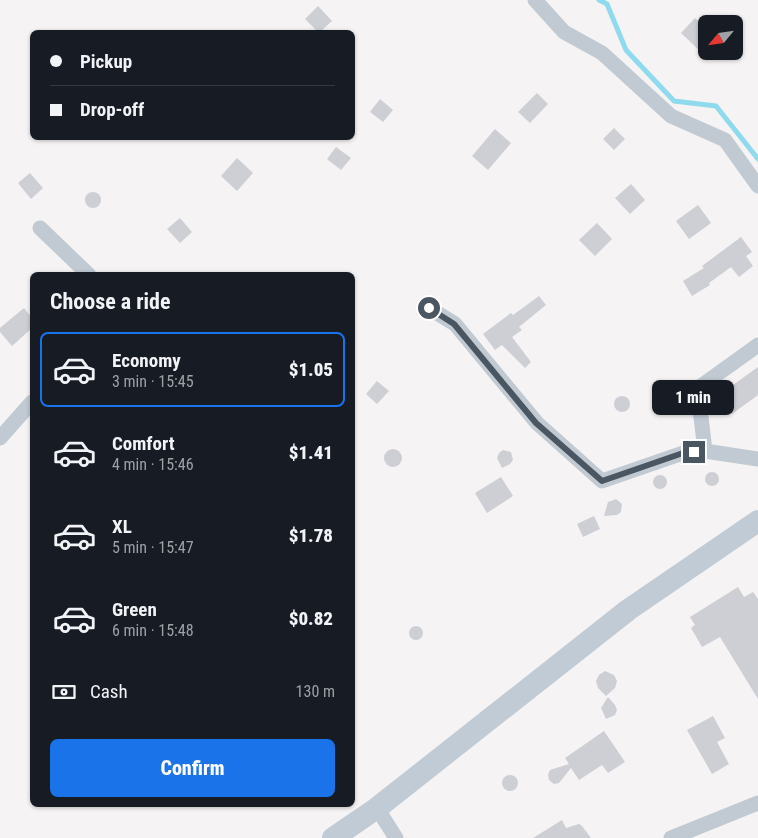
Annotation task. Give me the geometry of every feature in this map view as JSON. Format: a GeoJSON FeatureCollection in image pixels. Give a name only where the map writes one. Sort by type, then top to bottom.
{"type":"FeatureCollection","features":[{"type":"Feature","properties":{"kind":"main road"},"geometry":{"type":"LineString","coordinates":[[333,838],[377,808],[628,610],[758,521]]}},
{"type":"Feature","properties":{"kind":"street"},"geometry":{"type":"LineString","coordinates":[[535,0],[564,32],[602,53],[671,116],[725,140],[758,186]]}},
{"type":"Feature","properties":{"kind":"street"},"geometry":{"type":"LineString","coordinates":[[40,228],[86,272]]}},
{"type":"Feature","properties":{"kind":"street"},"geometry":{"type":"LineString","coordinates":[[429,308],[454,324],[536,423],[602,481],[683,453],[705,451],[758,459]]}},
{"type":"Feature","properties":{"kind":"street"},"geometry":{"type":"LineString","coordinates":[[705,451],[702,417],[694,391],[758,345]]}},
{"type":"Feature","properties":{"kind":"street"},"geometry":{"type":"LineString","coordinates":[[0,438],[30,404]]}},
{"type":"Feature","properties":{"kind":"street"},"geometry":{"type":"LineString","coordinates":[[672,838],[758,803]]}},
{"type":"Feature","properties":{"kind":"street"},"geometry":{"type":"LineString","coordinates":[[377,808],[396,838]]}},
{"type":"Feature","properties":{"kind":"building"},"geometry":{"type":"Polygon","coordinates":[[[318,6],[332,21],[322,30],[316,30],[305,19],[318,6]]]}},
{"type":"Feature","properties":{"kind":"building"},"geometry":{"type":"Polygon","coordinates":[[[695,18],[698,21],[698,49],[681,33],[695,18]]]}},
{"type":"Feature","properties":{"kind":"building"},"geometry":{"type":"Polygon","coordinates":[[[537,93],[548,104],[530,123],[518,112],[537,93]]]}},
{"type":"Feature","properties":{"kind":"building"},"geometry":{"type":"Polygon","coordinates":[[[380,99],[393,110],[383,122],[370,112],[380,99]]]}},
{"type":"Feature","properties":{"kind":"building"},"geometry":{"type":"Polygon","coordinates":[[[614,128],[625,139],[614,150],[603,139],[614,128]]]}},
{"type":"Feature","properties":{"kind":"building"},"geometry":{"type":"Polygon","coordinates":[[[495,129],[511,143],[488,170],[472,156],[495,129]]]}},
{"type":"Feature","properties":{"kind":"building"},"geometry":{"type":"Polygon","coordinates":[[[336,147],[351,158],[341,170],[327,159],[336,147]]]}},
{"type":"Feature","properties":{"kind":"building"},"geometry":{"type":"Polygon","coordinates":[[[237,158],[253,173],[237,191],[221,176],[237,158]]]}},
{"type":"Feature","properties":{"kind":"building"},"geometry":{"type":"Polygon","coordinates":[[[30,173],[43,188],[31,199],[18,183],[30,173]]]}},
{"type":"Feature","properties":{"kind":"building"},"geometry":{"type":"Polygon","coordinates":[[[631,184],[645,200],[630,214],[615,198],[631,184]]]}},
{"type":"Feature","properties":{"kind":"building"},"geometry":{"type":"Polygon","coordinates":[[[90,192],[96,192],[101,197],[99,206],[90,208],[85,203],[85,197],[90,192]]]}},
{"type":"Feature","properties":{"kind":"building"},"geometry":{"type":"Polygon","coordinates":[[[698,205],[711,223],[689,239],[676,221],[698,205]]]}},
{"type":"Feature","properties":{"kind":"building"},"geometry":{"type":"Polygon","coordinates":[[[180,218],[192,232],[180,243],[167,229],[180,218]]]}},
{"type":"Feature","properties":{"kind":"building"},"geometry":{"type":"Polygon","coordinates":[[[597,223],[612,239],[595,256],[579,240],[597,223]]]}},
{"type":"Feature","properties":{"kind":"building"},"geometry":{"type":"Polygon","coordinates":[[[741,237],[752,252],[746,256],[753,266],[739,277],[731,267],[709,283],[710,285],[692,296],[683,281],[704,268],[702,266],[741,237]]]}},
{"type":"Feature","properties":{"kind":"building"},"geometry":{"type":"Polygon","coordinates":[[[539,296],[546,305],[519,327],[522,330],[512,337],[531,362],[525,368],[502,345],[495,350],[483,334],[511,313],[513,315],[539,296]]]}},
{"type":"Feature","properties":{"kind":"building"},"geometry":{"type":"Polygon","coordinates":[[[24,308],[30,316],[30,330],[12,346],[0,332],[0,328],[24,308]]]}},
{"type":"Feature","properties":{"kind":"building"},"geometry":{"type":"Polygon","coordinates":[[[758,367],[758,395],[732,414],[719,395],[758,367]]]}},
{"type":"Feature","properties":{"kind":"building"},"geometry":{"type":"Polygon","coordinates":[[[377,381],[389,391],[377,404],[366,394],[377,381]]]}},
{"type":"Feature","properties":{"kind":"building"},"geometry":{"type":"Polygon","coordinates":[[[619,396],[625,396],[630,401],[628,410],[619,412],[614,407],[614,401],[619,396]]]}},
{"type":"Feature","properties":{"kind":"building"},"geometry":{"type":"Polygon","coordinates":[[[393,449],[399,452],[402,458],[399,464],[393,467],[387,464],[384,458],[387,452],[393,449]]]}},
{"type":"Feature","properties":{"kind":"building"},"geometry":{"type":"Polygon","coordinates":[[[503,450],[511,452],[513,460],[502,468],[497,458],[503,450]]]}},
{"type":"Feature","properties":{"kind":"building"},"geometry":{"type":"Polygon","coordinates":[[[709,472],[715,472],[719,479],[715,486],[709,486],[705,482],[705,476],[709,472]]]}},
{"type":"Feature","properties":{"kind":"building"},"geometry":{"type":"Polygon","coordinates":[[[660,475],[665,477],[667,482],[665,487],[660,489],[655,487],[653,482],[655,477],[660,475]]]}},
{"type":"Feature","properties":{"kind":"building"},"geometry":{"type":"Polygon","coordinates":[[[501,477],[513,496],[487,513],[475,493],[501,477]]]}},
{"type":"Feature","properties":{"kind":"building"},"geometry":{"type":"Polygon","coordinates":[[[616,499],[622,504],[621,512],[617,515],[604,516],[608,502],[616,499]]]}},
{"type":"Feature","properties":{"kind":"building"},"geometry":{"type":"Polygon","coordinates":[[[594,516],[600,529],[583,537],[577,524],[594,516]]]}},
{"type":"Feature","properties":{"kind":"building"},"geometry":{"type":"Polygon","coordinates":[[[738,587],[744,597],[753,592],[758,599],[758,699],[720,637],[702,647],[691,628],[695,625],[690,617],[738,587]]]}},
{"type":"Feature","properties":{"kind":"building"},"geometry":{"type":"Polygon","coordinates":[[[413,626],[419,626],[423,633],[419,640],[413,640],[409,636],[409,630],[413,626]]]}},
{"type":"Feature","properties":{"kind":"building"},"geometry":{"type":"Polygon","coordinates":[[[605,671],[614,675],[617,681],[615,688],[606,696],[598,688],[596,681],[599,675],[605,671]]]}},
{"type":"Feature","properties":{"kind":"building"},"geometry":{"type":"Polygon","coordinates":[[[608,697],[617,710],[615,715],[606,719],[601,708],[608,697]]]}},
{"type":"Feature","properties":{"kind":"building"},"geometry":{"type":"Polygon","coordinates":[[[713,716],[725,738],[717,742],[729,764],[712,774],[687,730],[713,716]]]}},
{"type":"Feature","properties":{"kind":"building"},"geometry":{"type":"Polygon","coordinates":[[[604,731],[625,762],[608,773],[602,765],[579,780],[571,768],[559,783],[554,784],[549,780],[550,770],[569,764],[565,758],[604,731]]]}},
{"type":"Feature","properties":{"kind":"building"},"geometry":{"type":"Polygon","coordinates":[[[510,775],[516,777],[518,783],[516,789],[510,791],[504,789],[502,783],[504,777],[510,775]]]}},
{"type":"Feature","properties":{"kind":"building"},"geometry":{"type":"Polygon","coordinates":[[[562,820],[566,828],[579,824],[591,838],[533,838],[562,820]]]}},
{"type":"Feature","properties":{"kind":"waterway"},"geometry":{"type":"LineString","coordinates":[[599,0],[607,4],[626,50],[674,101],[716,106],[758,159]]}},
{"type":"Feature","properties":{"kind":"route"},"geometry":{"type":"LineString","coordinates":[[429,308],[454,324],[536,423],[602,481],[683,453],[694,452]]}}]}
